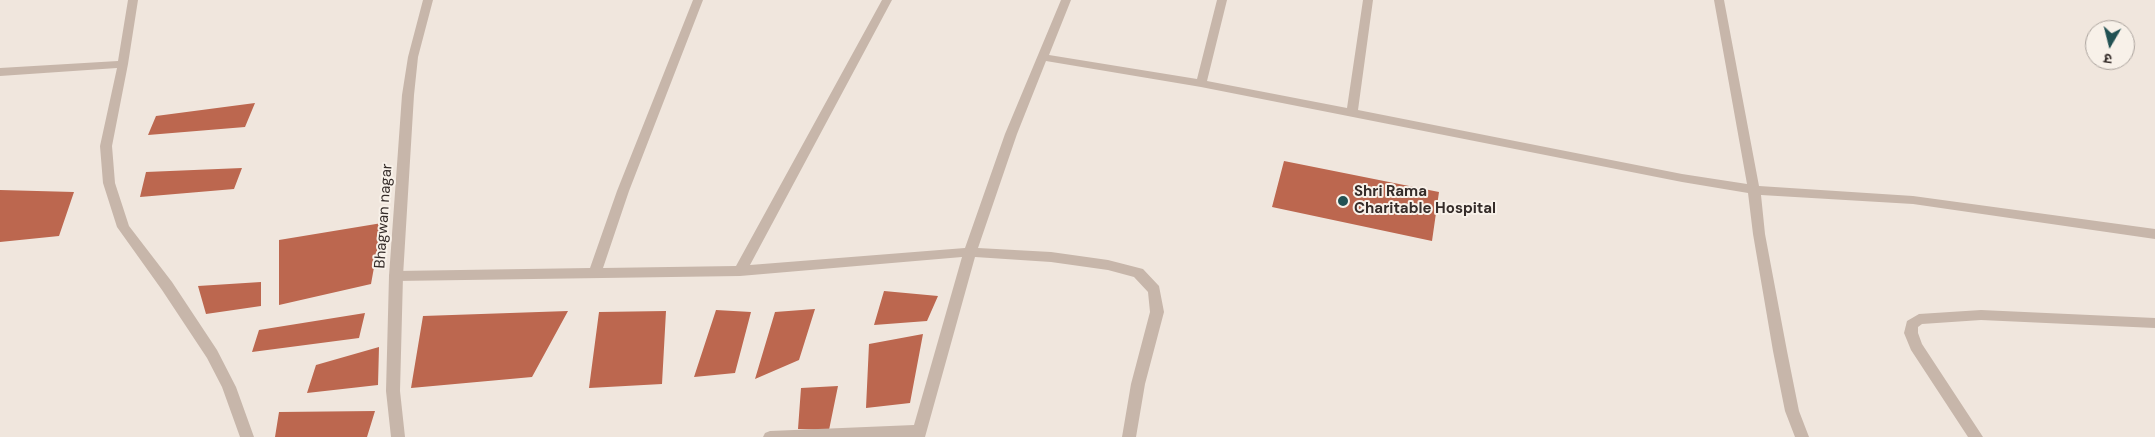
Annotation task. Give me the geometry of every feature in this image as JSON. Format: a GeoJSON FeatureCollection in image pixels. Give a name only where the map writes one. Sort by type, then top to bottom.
{"type":"FeatureCollection","features":[{"type":"Feature","properties":{"kind":"street"},"geometry":{"type":"LineString","coordinates":[[133,0],[123,64],[106,146],[109,183],[123,228],[167,286],[212,354],[229,387],[247,437]]}},
{"type":"Feature","properties":{"kind":"street","name":"Bhagwan nagar"},"geometry":{"type":"LineString","coordinates":[[398,437],[393,391],[396,276],[408,94],[413,57],[428,0]]}},
{"type":"Feature","properties":{"kind":"street"},"geometry":{"type":"LineString","coordinates":[[594,274],[623,191],[698,0]]}},
{"type":"Feature","properties":{"kind":"street"},"geometry":{"type":"LineString","coordinates":[[740,271],[887,0]]}},
{"type":"Feature","properties":{"kind":"street"},"geometry":{"type":"LineString","coordinates":[[770,437],[919,434],[970,252],[1011,134],[1066,0]]}},
{"type":"Feature","properties":{"kind":"street"},"geometry":{"type":"LineString","coordinates":[[1201,83],[1222,0]]}},
{"type":"Feature","properties":{"kind":"street"},"geometry":{"type":"LineString","coordinates":[[1352,112],[1368,0]]}},
{"type":"Feature","properties":{"kind":"street"},"geometry":{"type":"LineString","coordinates":[[1719,0],[1754,190],[1782,360],[1792,411],[1802,437]]}},
{"type":"Feature","properties":{"kind":"street"},"geometry":{"type":"LineString","coordinates":[[1043,57],[1201,83],[1682,178],[1754,190],[1913,200],[2155,234]]}},
{"type":"Feature","properties":{"kind":"street"},"geometry":{"type":"LineString","coordinates":[[0,72],[123,64]]}},
{"type":"Feature","properties":{"kind":"street"},"geometry":{"type":"LineString","coordinates":[[396,276],[740,271],[970,252],[1051,257],[1108,265],[1138,273],[1154,290],[1157,312],[1138,384],[1129,437]]}},
{"type":"Feature","properties":{"kind":"street"},"geometry":{"type":"LineString","coordinates":[[1976,437],[1916,346],[1911,334],[1912,325],[1920,319],[1981,315],[2155,323]]}},
{"type":"Feature","properties":{"kind":"building"},"geometry":{"type":"Polygon","coordinates":[[[255,103],[245,127],[148,135],[156,116],[255,103]]]}},
{"type":"Feature","properties":{"kind":"building"},"geometry":{"type":"Polygon","coordinates":[[[1284,161],[1439,192],[1432,241],[1272,207],[1284,161]]]}},
{"type":"Feature","properties":{"kind":"building"},"geometry":{"type":"Polygon","coordinates":[[[242,168],[234,189],[140,197],[146,172],[242,168]]]}},
{"type":"Feature","properties":{"kind":"building"},"geometry":{"type":"Polygon","coordinates":[[[0,190],[74,192],[59,236],[0,242],[0,190]]]}},
{"type":"Feature","properties":{"kind":"building"},"geometry":{"type":"Polygon","coordinates":[[[382,223],[371,284],[279,305],[279,240],[382,223]]]}},
{"type":"Feature","properties":{"kind":"building"},"geometry":{"type":"Polygon","coordinates":[[[261,282],[261,306],[206,314],[198,286],[261,282]]]}},
{"type":"Feature","properties":{"kind":"building"},"geometry":{"type":"Polygon","coordinates":[[[884,291],[938,296],[927,321],[874,325],[884,291]]]}},
{"type":"Feature","properties":{"kind":"building"},"geometry":{"type":"Polygon","coordinates":[[[815,309],[799,360],[755,379],[775,312],[815,309]]]}},
{"type":"Feature","properties":{"kind":"building"},"geometry":{"type":"Polygon","coordinates":[[[716,310],[751,312],[735,373],[694,377],[716,310]]]}},
{"type":"Feature","properties":{"kind":"building"},"geometry":{"type":"Polygon","coordinates":[[[568,311],[532,377],[411,388],[423,316],[568,311]]]}},
{"type":"Feature","properties":{"kind":"building"},"geometry":{"type":"Polygon","coordinates":[[[666,311],[662,384],[589,388],[599,312],[666,311]]]}},
{"type":"Feature","properties":{"kind":"building"},"geometry":{"type":"Polygon","coordinates":[[[365,313],[359,338],[252,352],[259,330],[365,313]]]}},
{"type":"Feature","properties":{"kind":"building"},"geometry":{"type":"Polygon","coordinates":[[[923,334],[910,403],[866,408],[869,344],[923,334]]]}},
{"type":"Feature","properties":{"kind":"building"},"geometry":{"type":"Polygon","coordinates":[[[379,347],[378,385],[307,393],[316,365],[379,347]]]}},
{"type":"Feature","properties":{"kind":"building"},"geometry":{"type":"Polygon","coordinates":[[[838,386],[829,430],[798,429],[801,388],[838,386]]]}},
{"type":"Feature","properties":{"kind":"building"},"geometry":{"type":"Polygon","coordinates":[[[375,411],[367,437],[275,437],[279,412],[375,411]]]}},
{"type":"Feature","properties":{"kind":"place","name":"Shri Rama Charitable Hospital"},"geometry":{"type":"Point","coordinates":[1343,201]}}]}
